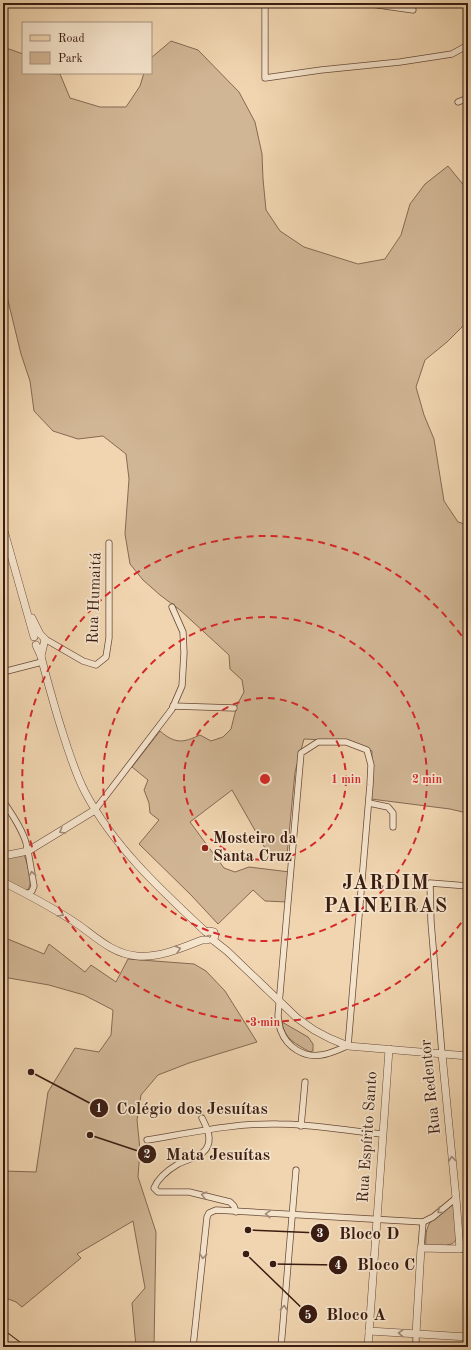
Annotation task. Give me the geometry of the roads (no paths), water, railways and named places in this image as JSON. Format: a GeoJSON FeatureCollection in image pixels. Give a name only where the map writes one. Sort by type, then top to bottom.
{"type":"FeatureCollection","features":[{"type":"Feature","properties":{"kind":"main road"},"geometry":{"type":"LineString","coordinates":[[3,1335],[19,1347]]}},
{"type":"Feature","properties":{"kind":"street"},"geometry":{"type":"LineString","coordinates":[[265,3],[265,78],[321,70],[400,62],[452,54],[468,44]]}},
{"type":"Feature","properties":{"kind":"street"},"geometry":{"type":"LineString","coordinates":[[364,3],[413,10]]}},
{"type":"Feature","properties":{"kind":"street"},"geometry":{"type":"LineString","coordinates":[[458,102],[468,98]]}},
{"type":"Feature","properties":{"kind":"street"},"geometry":{"type":"LineString","coordinates":[[3,526],[26,606],[40,640],[41,659],[69,756],[77,776],[95,810],[119,844],[132,859],[206,932],[204,936],[227,951],[297,1018],[314,1030],[348,1046],[468,1056]]}},
{"type":"Feature","properties":{"kind":"street","name":"Rua Humaitá"},"geometry":{"type":"LineString","coordinates":[[40,640],[83,661],[96,665],[106,657],[109,638],[109,543]]}},
{"type":"Feature","properties":{"kind":"street"},"geometry":{"type":"LineString","coordinates":[[3,856],[27,852],[95,810],[173,706],[182,686],[184,653],[183,632],[172,607]]}},
{"type":"Feature","properties":{"kind":"street"},"geometry":{"type":"LineString","coordinates":[[3,672],[41,659]]}},
{"type":"Feature","properties":{"kind":"street"},"geometry":{"type":"LineString","coordinates":[[173,706],[234,708]]}},
{"type":"Feature","properties":{"kind":"street"},"geometry":{"type":"LineString","coordinates":[[318,742],[346,742],[367,750],[370,765],[369,803],[348,1046],[321,1055],[309,1055],[297,1050],[288,1043],[281,1031],[278,1016],[301,753],[318,742]]}},
{"type":"Feature","properties":{"kind":"street"},"geometry":{"type":"LineString","coordinates":[[3,801],[21,832],[27,846],[34,886],[32,891],[27,894]]}},
{"type":"Feature","properties":{"kind":"street"},"geometry":{"type":"LineString","coordinates":[[369,803],[388,807],[393,813],[393,827]]}},
{"type":"Feature","properties":{"kind":"street"},"geometry":{"type":"LineString","coordinates":[[3,882],[73,921],[112,949],[128,955],[149,956],[172,951],[202,940],[210,940]]}},
{"type":"Feature","properties":{"kind":"street","name":"Rua Redentor"},"geometry":{"type":"LineString","coordinates":[[460,1249],[431,922],[430,883],[468,886]]}},
{"type":"Feature","properties":{"kind":"street","name":"Rua Espírito Santo"},"geometry":{"type":"LineString","coordinates":[[368,1347],[389,1049]]}},
{"type":"Feature","properties":{"kind":"street"},"geometry":{"type":"LineString","coordinates":[[301,1126],[305,1082]]}},
{"type":"Feature","properties":{"kind":"street"},"geometry":{"type":"LineString","coordinates":[[202,1118],[208,1130],[208,1146],[202,1153],[179,1164],[167,1172],[154,1188],[158,1192],[189,1192],[230,1202],[234,1206],[236,1212]]}},
{"type":"Feature","properties":{"kind":"street"},"geometry":{"type":"LineString","coordinates":[[147,1140],[208,1130],[259,1124],[279,1124],[382,1134]]}},
{"type":"Feature","properties":{"kind":"street"},"geometry":{"type":"LineString","coordinates":[[281,1347],[296,1170]]}},
{"type":"Feature","properties":{"kind":"street"},"geometry":{"type":"LineString","coordinates":[[193,1347],[207,1217],[209,1213],[216,1210],[423,1222],[433,1217],[456,1198]]}},
{"type":"Feature","properties":{"kind":"street"},"geometry":{"type":"LineString","coordinates":[[416,1347],[423,1222]]}},
{"type":"Feature","properties":{"kind":"street"},"geometry":{"type":"LineString","coordinates":[[421,1248],[468,1249]]}},
{"type":"Feature","properties":{"kind":"street"},"geometry":{"type":"LineString","coordinates":[[369,1331],[468,1337]]}},
{"type":"Feature","properties":{"kind":"place","name":"Mosteiro da Santa Cruz"},"geometry":{"type":"Point","coordinates":[205,848]}},
{"type":"Feature","properties":{"kind":"place","name":"Colégio dos Jesuítas"},"geometry":{"type":"Point","coordinates":[31,1072]}},
{"type":"Feature","properties":{"kind":"place","name":"Mata Jesuítas"},"geometry":{"type":"Point","coordinates":[90,1135]}},
{"type":"Feature","properties":{"kind":"place","name":"Bloco D"},"geometry":{"type":"Point","coordinates":[248,1230]}},
{"type":"Feature","properties":{"kind":"place","name":"Bloco A"},"geometry":{"type":"Point","coordinates":[246,1254]}},
{"type":"Feature","properties":{"kind":"place","name":"Bloco C"},"geometry":{"type":"Point","coordinates":[273,1264]}},
{"type":"Feature","properties":{"kind":"district","name":"JARDIM PAINEIRAS"},"geometry":{"type":"Point","coordinates":[386,896]}}]}
